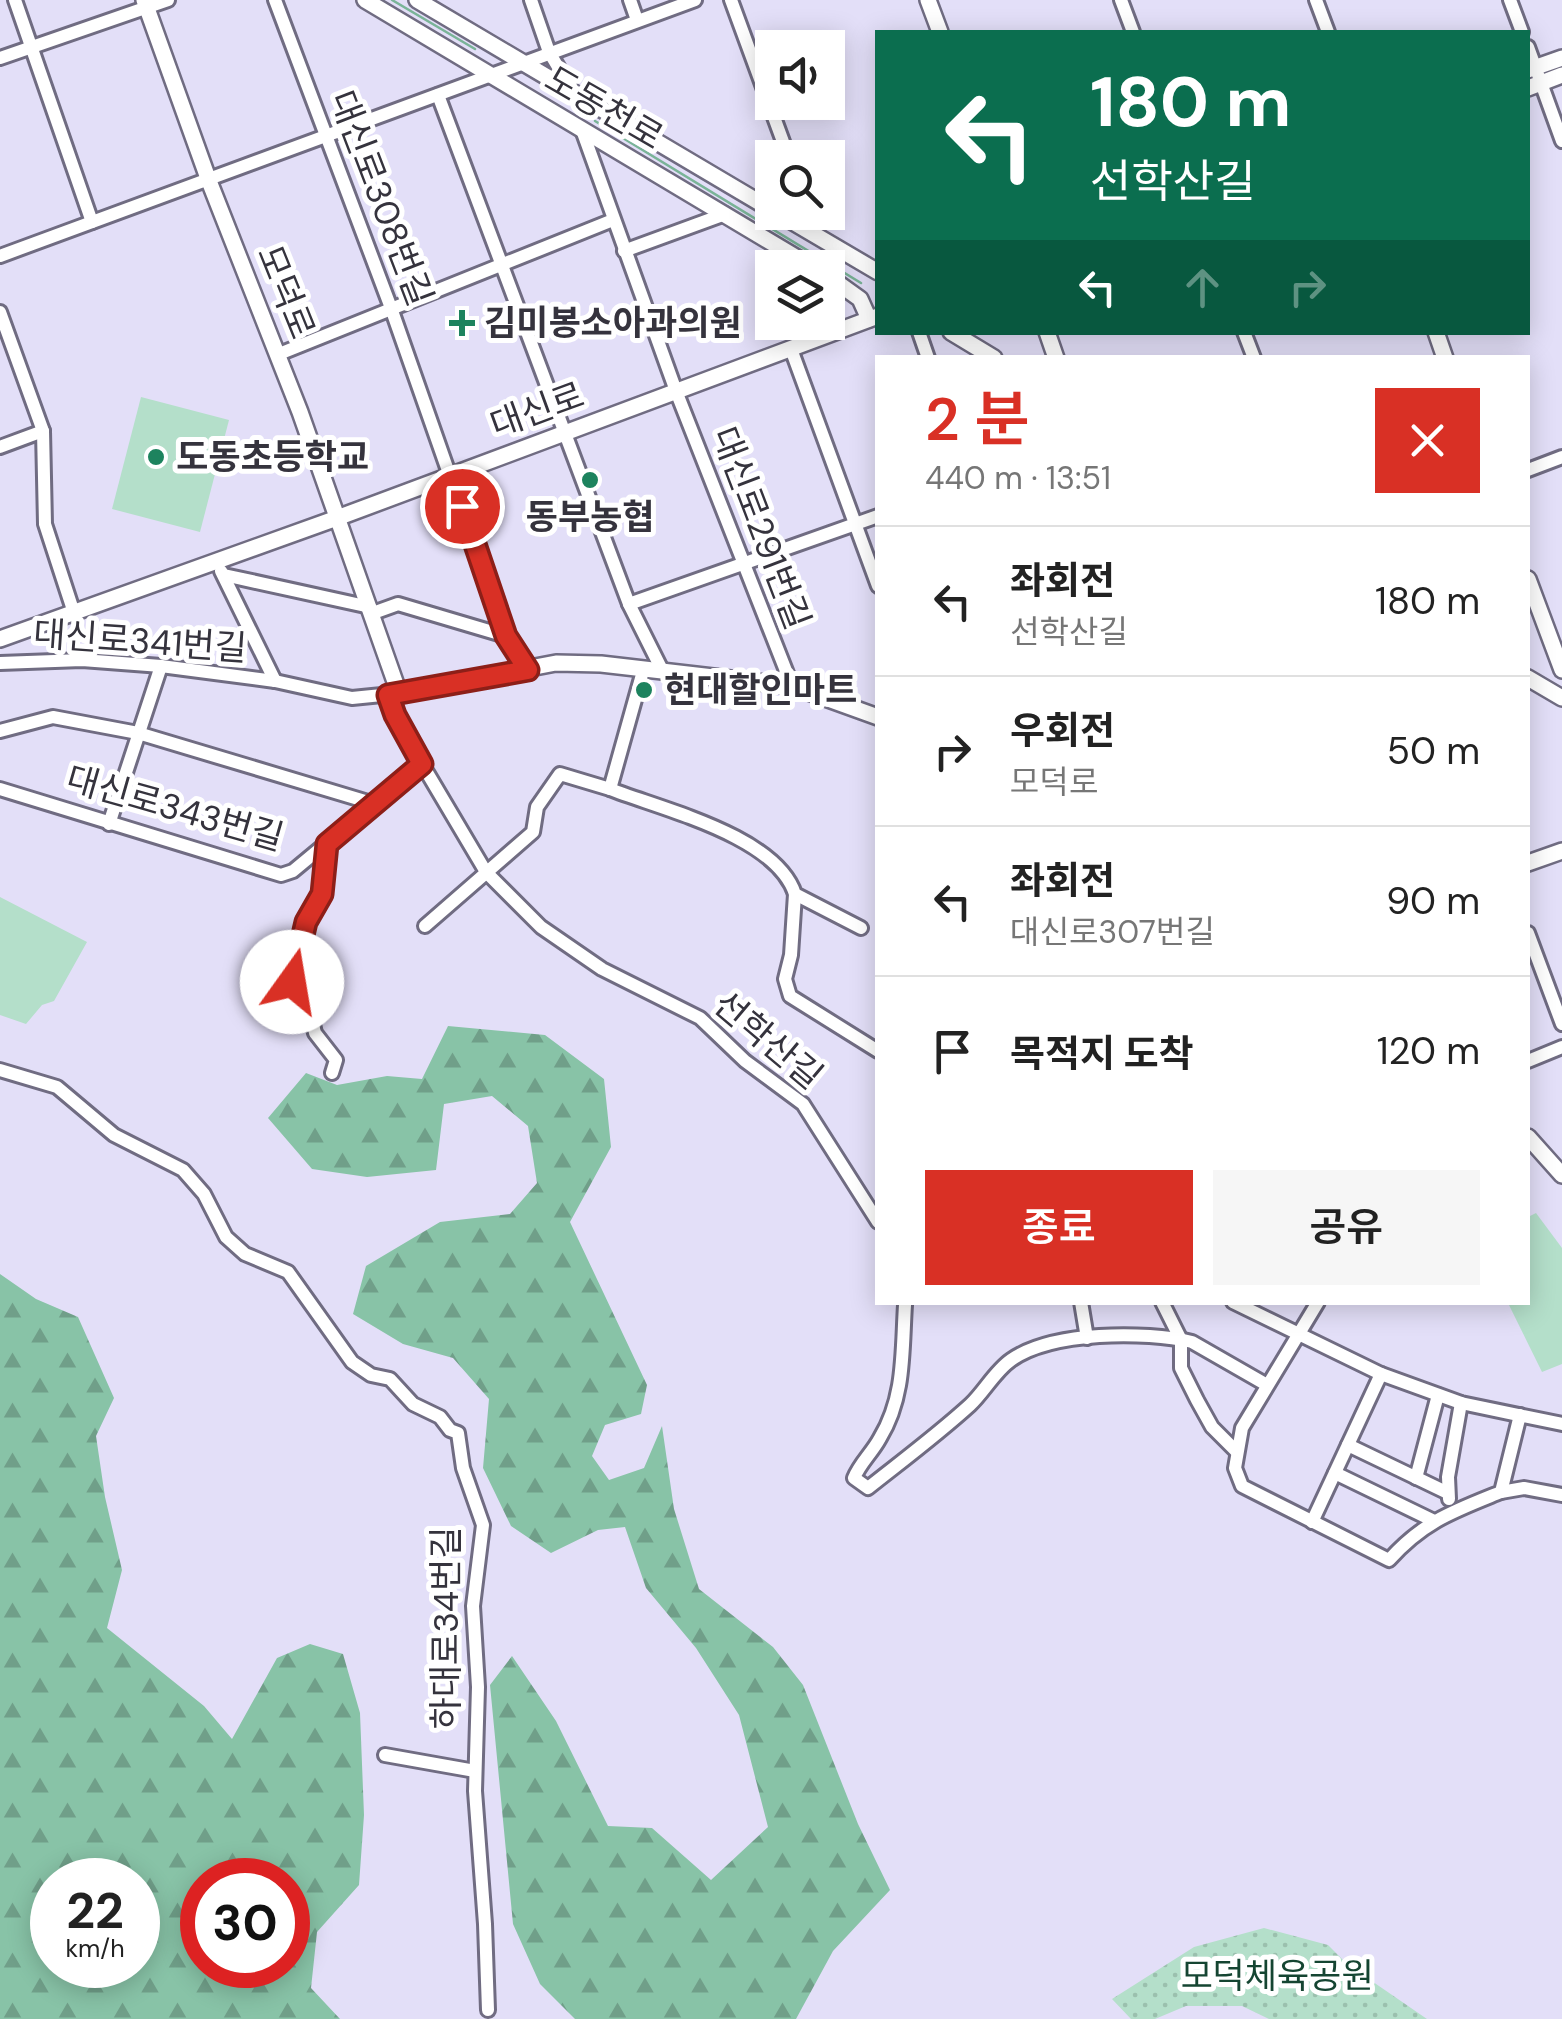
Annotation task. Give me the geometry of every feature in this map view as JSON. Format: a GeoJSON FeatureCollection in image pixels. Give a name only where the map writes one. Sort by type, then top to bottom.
{"type":"FeatureCollection","features":[{"type":"Feature","properties":{"kind":"street"},"geometry":{"type":"LineString","coordinates":[[14,0],[92,222]]}},
{"type":"Feature","properties":{"kind":"street"},"geometry":{"type":"LineString","coordinates":[[0,58],[145,4],[168,0]]}},
{"type":"Feature","properties":{"kind":"street","name":"대신로308번길"},"geometry":{"type":"LineString","coordinates":[[274,0],[391,308],[506,636],[528,670]]}},
{"type":"Feature","properties":{"kind":"street","name":"도동천로"},"geometry":{"type":"LineString","coordinates":[[365,0],[785,250]]}},
{"type":"Feature","properties":{"kind":"street","name":"도동천로"},"geometry":{"type":"LineString","coordinates":[[418,0],[755,201]]}},
{"type":"Feature","properties":{"kind":"street"},"geometry":{"type":"LineString","coordinates":[[438,0],[444,16]]}},
{"type":"Feature","properties":{"kind":"street"},"geometry":{"type":"LineString","coordinates":[[531,0],[549,52],[570,87]]}},
{"type":"Feature","properties":{"kind":"street"},"geometry":{"type":"LineString","coordinates":[[630,0],[637,20]]}},
{"type":"Feature","properties":{"kind":"street"},"geometry":{"type":"LineString","coordinates":[[0,256],[696,0]]}},
{"type":"Feature","properties":{"kind":"street"},"geometry":{"type":"LineString","coordinates":[[731,0],[783,140]]}},
{"type":"Feature","properties":{"kind":"street"},"geometry":{"type":"LineString","coordinates":[[928,0],[939,30]]}},
{"type":"Feature","properties":{"kind":"street"},"geometry":{"type":"LineString","coordinates":[[1121,0],[1132,30]]}},
{"type":"Feature","properties":{"kind":"street"},"geometry":{"type":"LineString","coordinates":[[1316,0],[1327,30]]}},
{"type":"Feature","properties":{"kind":"street"},"geometry":{"type":"LineString","coordinates":[[1510,0],[1521,30]]}},
{"type":"Feature","properties":{"kind":"street","name":"모덕로"},"geometry":{"type":"LineString","coordinates":[[145,4],[372,610],[394,694]]}},
{"type":"Feature","properties":{"kind":"street"},"geometry":{"type":"LineString","coordinates":[[466,61],[479,56],[480,38]]}},
{"type":"Feature","properties":{"kind":"street"},"geometry":{"type":"LineString","coordinates":[[1533,77],[1562,58]]}},
{"type":"Feature","properties":{"kind":"street"},"geometry":{"type":"LineString","coordinates":[[1533,77],[1562,75]]}},
{"type":"Feature","properties":{"kind":"street"},"geometry":{"type":"LineString","coordinates":[[525,97],[525,84],[544,76]]}},
{"type":"Feature","properties":{"kind":"street"},"geometry":{"type":"LineString","coordinates":[[1533,77],[1562,141]]}},
{"type":"Feature","properties":{"kind":"street"},"geometry":{"type":"LineString","coordinates":[[438,95],[629,604],[663,672]]}},
{"type":"Feature","properties":{"kind":"street","name":"대신로291번길"},"geometry":{"type":"LineString","coordinates":[[582,130],[676,390],[792,686]]}},
{"type":"Feature","properties":{"kind":"street"},"geometry":{"type":"LineString","coordinates":[[624,250],[726,214]]}},
{"type":"Feature","properties":{"kind":"street"},"geometry":{"type":"LineString","coordinates":[[278,354],[612,220]]}},
{"type":"Feature","properties":{"kind":"street","name":"도동천로"},"geometry":{"type":"LineString","coordinates":[[806,230],[874,270]]}},
{"type":"Feature","properties":{"kind":"street"},"geometry":{"type":"LineString","coordinates":[[814,230],[816,236]]}},
{"type":"Feature","properties":{"kind":"street"},"geometry":{"type":"LineString","coordinates":[[853,292],[872,282],[874,270]]}},
{"type":"Feature","properties":{"kind":"street"},"geometry":{"type":"LineString","coordinates":[[845,287],[873,318]]}},
{"type":"Feature","properties":{"kind":"street"},"geometry":{"type":"LineString","coordinates":[[0,312],[42,432],[45,524],[74,614]]}},
{"type":"Feature","properties":{"kind":"street","name":"대신로"},"geometry":{"type":"LineString","coordinates":[[0,639],[220,568],[451,474],[873,318]]}},
{"type":"Feature","properties":{"kind":"street"},"geometry":{"type":"LineString","coordinates":[[956,335],[989,355]]}},
{"type":"Feature","properties":{"kind":"street"},"geometry":{"type":"LineString","coordinates":[[791,349],[875,578]]}},
{"type":"Feature","properties":{"kind":"street"},"geometry":{"type":"LineString","coordinates":[[0,447],[42,432]]}},
{"type":"Feature","properties":{"kind":"street"},"geometry":{"type":"LineString","coordinates":[[1530,469],[1562,457]]}},
{"type":"Feature","properties":{"kind":"street"},"geometry":{"type":"LineString","coordinates":[[629,604],[875,517]]}},
{"type":"Feature","properties":{"kind":"street"},"geometry":{"type":"LineString","coordinates":[[220,568],[372,610],[398,604],[506,636]]}},
{"type":"Feature","properties":{"kind":"street"},"geometry":{"type":"LineString","coordinates":[[220,568],[275,681]]}},
{"type":"Feature","properties":{"kind":"street"},"geometry":{"type":"LineString","coordinates":[[1530,584],[1562,670]]}},
{"type":"Feature","properties":{"kind":"street","name":"대신로341번길"},"geometry":{"type":"LineString","coordinates":[[0,663],[82,660],[160,666],[275,681],[352,698],[394,694]]}},
{"type":"Feature","properties":{"kind":"street"},"geometry":{"type":"LineString","coordinates":[[394,694],[556,663],[601,664],[792,686],[875,716]]}},
{"type":"Feature","properties":{"kind":"street"},"geometry":{"type":"LineString","coordinates":[[109,824],[160,666]]}},
{"type":"Feature","properties":{"kind":"street"},"geometry":{"type":"LineString","coordinates":[[610,789],[643,671]]}},
{"type":"Feature","properties":{"kind":"street"},"geometry":{"type":"LineString","coordinates":[[1530,679],[1562,698]]}},
{"type":"Feature","properties":{"kind":"street","name":"선학산길"},"geometry":{"type":"LineString","coordinates":[[394,694],[395,715],[486,872],[541,927],[602,969],[700,1018],[745,1061],[804,1104],[875,1217]]}},
{"type":"Feature","properties":{"kind":"street"},"geometry":{"type":"LineString","coordinates":[[0,732],[53,716],[138,733],[375,804]]}},
{"type":"Feature","properties":{"kind":"street"},"geometry":{"type":"LineString","coordinates":[[332,1073],[336,1060],[315,1033],[292,982],[306,922],[322,894],[327,844],[422,764]]}},
{"type":"Feature","properties":{"kind":"street"},"geometry":{"type":"LineString","coordinates":[[426,926],[533,832],[537,807],[554,778],[560,774],[569,776],[726,833],[770,857],[790,876],[795,894],[785,980],[790,996],[875,1049]]}},
{"type":"Feature","properties":{"kind":"street","name":"대신로343번길"},"geometry":{"type":"LineString","coordinates":[[0,789],[282,875],[327,844]]}},
{"type":"Feature","properties":{"kind":"street"},"geometry":{"type":"LineString","coordinates":[[1530,862],[1562,851]]}},
{"type":"Feature","properties":{"kind":"street"},"geometry":{"type":"LineString","coordinates":[[795,894],[861,928]]}},
{"type":"Feature","properties":{"kind":"street"},"geometry":{"type":"LineString","coordinates":[[1530,938],[1562,1024]]}},
{"type":"Feature","properties":{"kind":"street"},"geometry":{"type":"LineString","coordinates":[[1530,1060],[1562,1048]]}},
{"type":"Feature","properties":{"kind":"street","name":"하대로34번길"},"geometry":{"type":"LineString","coordinates":[[0,1070],[57,1086],[114,1135],[182,1170],[204,1194],[226,1238],[246,1254],[288,1272],[352,1362],[371,1375],[390,1379],[413,1404],[458,1433],[463,1468],[483,1525],[473,1606],[478,1687],[475,1771],[488,2010]]}},
{"type":"Feature","properties":{"kind":"street"},"geometry":{"type":"LineString","coordinates":[[1530,1139],[1562,1175]]}},
{"type":"Feature","properties":{"kind":"street"},"geometry":{"type":"LineString","coordinates":[[909,1305],[900,1392],[880,1439],[858,1466],[854,1478],[868,1488],[972,1403],[1012,1360],[1066,1338],[1161,1336],[1192,1342],[1267,1385]]}},
{"type":"Feature","properties":{"kind":"street"},"geometry":{"type":"LineString","coordinates":[[1082,1305],[1087,1338]]}},
{"type":"Feature","properties":{"kind":"street"},"geometry":{"type":"LineString","coordinates":[[1164,1305],[1181,1340],[1181,1368],[1212,1427],[1236,1451]]}},
{"type":"Feature","properties":{"kind":"street"},"geometry":{"type":"LineString","coordinates":[[1238,1305],[1381,1374],[1438,1395],[1562,1424]]}},
{"type":"Feature","properties":{"kind":"street"},"geometry":{"type":"LineString","coordinates":[[1316,1305],[1242,1428],[1234,1468],[1242,1486],[1390,1560],[1413,1534],[1434,1521],[1501,1492],[1524,1488],[1562,1495]]}},
{"type":"Feature","properties":{"kind":"street"},"geometry":{"type":"LineString","coordinates":[[1312,1522],[1381,1374]]}},
{"type":"Feature","properties":{"kind":"street"},"geometry":{"type":"LineString","coordinates":[[1416,1478],[1438,1395]]}},
{"type":"Feature","properties":{"kind":"street"},"geometry":{"type":"LineString","coordinates":[[1452,1512],[1448,1477],[1461,1403]]}},
{"type":"Feature","properties":{"kind":"street"},"geometry":{"type":"LineString","coordinates":[[1501,1492],[1520,1415]]}},
{"type":"Feature","properties":{"kind":"street"},"geometry":{"type":"LineString","coordinates":[[1348,1445],[1448,1493]]}},
{"type":"Feature","properties":{"kind":"street"},"geometry":{"type":"LineString","coordinates":[[1334,1474],[1434,1521]]}},
{"type":"Feature","properties":{"kind":"street"},"geometry":{"type":"LineString","coordinates":[[386,1755],[475,1771]]}},
{"type":"Feature","properties":{"kind":"green space"},"geometry":{"type":"Polygon","coordinates":[[[141,397],[229,420],[200,532],[112,509],[141,397]]]}},
{"type":"Feature","properties":{"kind":"green space"},"geometry":{"type":"Polygon","coordinates":[[[0,897],[87,942],[54,1001],[42,1005],[26,1024],[0,1015],[0,897]]]}},
{"type":"Feature","properties":{"kind":"green space"},"geometry":{"type":"Polygon","coordinates":[[[448,1026],[545,1035],[604,1079],[611,1147],[570,1222],[647,1385],[641,1414],[605,1425],[592,1456],[609,1480],[644,1468],[662,1426],[674,1509],[699,1589],[773,1647],[803,1685],[858,1824],[890,1890],[833,1951],[796,2019],[575,2019],[540,1984],[513,1924],[490,1685],[512,1656],[556,1721],[608,1826],[652,1828],[711,1880],[768,1827],[739,1715],[696,1648],[646,1588],[625,1527],[598,1530],[551,1553],[511,1526],[483,1468],[489,1399],[453,1358],[403,1344],[353,1314],[366,1266],[440,1222],[510,1214],[537,1183],[528,1126],[492,1096],[444,1104],[436,1170],[367,1177],[312,1169],[268,1118],[306,1073],[337,1085],[387,1076],[422,1079],[448,1026]]]}},
{"type":"Feature","properties":{"kind":"green space"},"geometry":{"type":"Polygon","coordinates":[[[1536,1213],[1562,1248],[1562,1364],[1542,1372],[1509,1305],[1530,1305],[1530,1216],[1536,1213]]]}},
{"type":"Feature","properties":{"kind":"green space"},"geometry":{"type":"Polygon","coordinates":[[[0,1274],[36,1299],[78,1317],[114,1398],[96,1436],[122,1570],[107,1628],[204,1706],[232,1739],[277,1658],[310,1644],[343,1654],[360,1713],[364,1815],[359,1885],[317,1932],[311,1988],[340,2019],[0,2019],[0,1274]]]}},
{"type":"Feature","properties":{"kind":"green space","name":"모덕체육공원"},"geometry":{"type":"Polygon","coordinates":[[[1264,1928],[1328,1945],[1347,1964],[1427,2019],[1269,2019],[1242,2006],[1186,2006],[1155,2019],[1131,2019],[1112,1999],[1194,1947],[1264,1928]]]}},
{"type":"Feature","properties":{"kind":"waterway"},"geometry":{"type":"LineString","coordinates":[[392,0],[475,49]]}},
{"type":"Feature","properties":{"kind":"waterway"},"geometry":{"type":"LineString","coordinates":[[595,121],[861,283]]}},
{"type":"Feature","properties":{"kind":"place","name":"김미봉소아과의원"},"geometry":{"type":"Point","coordinates":[462,323]}},
{"type":"Feature","properties":{"kind":"place","name":"도동초등학교"},"geometry":{"type":"Point","coordinates":[156,457]}},
{"type":"Feature","properties":{"kind":"place","name":"동부농협"},"geometry":{"type":"Point","coordinates":[590,480]}},
{"type":"Feature","properties":{"kind":"place","name":"현대할인마트"},"geometry":{"type":"Point","coordinates":[644,690]}},
{"type":"Feature","properties":{"kind":"route"},"geometry":{"type":"LineString","coordinates":[[292,982],[306,922],[322,894],[327,844],[422,764],[388,695],[528,670],[506,636],[462,506]]}}]}
